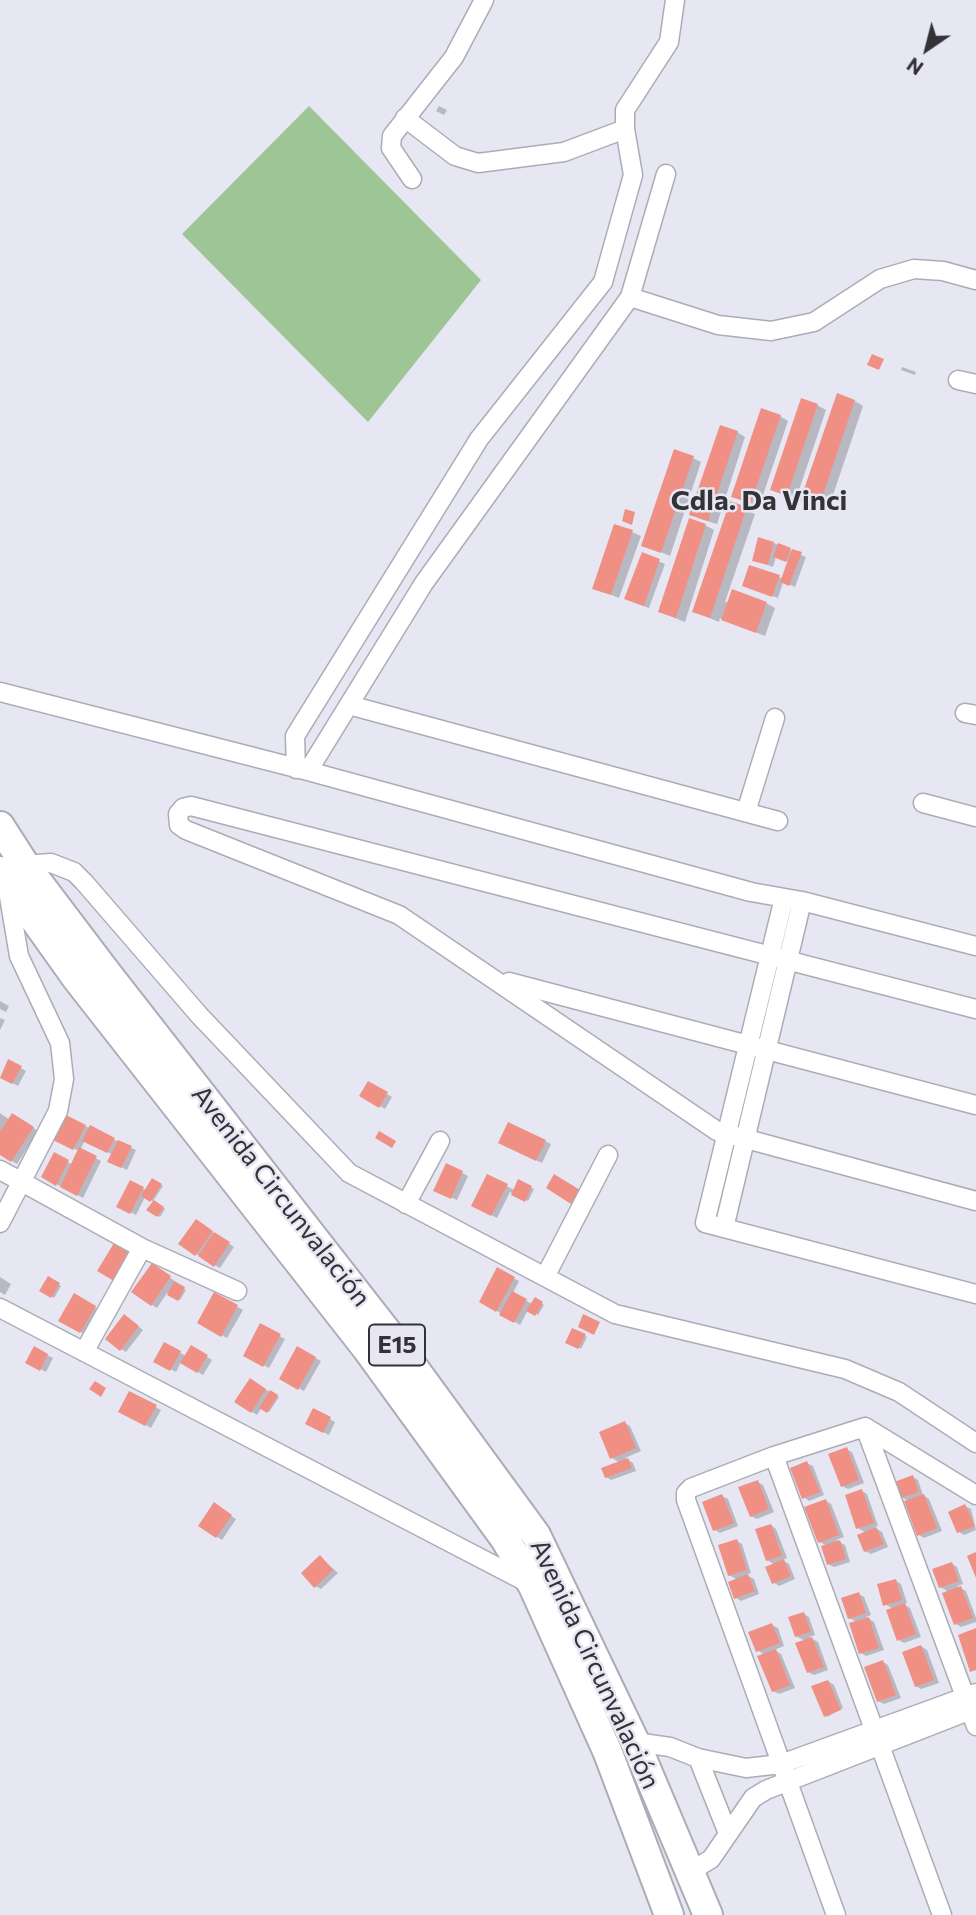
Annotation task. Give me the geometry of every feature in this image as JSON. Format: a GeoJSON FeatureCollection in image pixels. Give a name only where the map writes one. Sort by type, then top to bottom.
{"type":"FeatureCollection","features":[{"type":"Feature","properties":{"kind":"highway","name":"Avenida Circunvalación"},"geometry":{"type":"LineString","coordinates":[[0,826],[10,872],[78,979],[374,1360],[506,1539],[533,1586],[608,1753],[669,1915]]}},
{"type":"Feature","properties":{"kind":"highway","name":"Avenida Circunvalación"},"geometry":{"type":"LineString","coordinates":[[10,872],[395,1342],[536,1535],[635,1742],[708,1915]]}},
{"type":"Feature","properties":{"kind":"street"},"geometry":{"type":"LineString","coordinates":[[412,179],[390,142],[405,118],[454,57],[484,0]]}},
{"type":"Feature","properties":{"kind":"street"},"geometry":{"type":"LineString","coordinates":[[302,770],[295,736],[472,450],[603,282],[633,175],[625,129],[629,103],[669,42],[675,0]]}},
{"type":"Feature","properties":{"kind":"street"},"geometry":{"type":"LineString","coordinates":[[405,118],[455,156],[478,163],[564,152],[625,129]]}},
{"type":"Feature","properties":{"kind":"street"},"geometry":{"type":"LineString","coordinates":[[302,770],[349,705],[424,583],[630,297],[666,174]]}},
{"type":"Feature","properties":{"kind":"street"},"geometry":{"type":"LineString","coordinates":[[630,297],[718,326],[771,331],[814,322],[880,279],[914,269],[943,271],[976,281]]}},
{"type":"Feature","properties":{"kind":"street"},"geometry":{"type":"LineString","coordinates":[[958,380],[976,384]]}},
{"type":"Feature","properties":{"kind":"street"},"geometry":{"type":"LineString","coordinates":[[0,692],[302,770],[751,892],[802,901],[976,946]]}},
{"type":"Feature","properties":{"kind":"street"},"geometry":{"type":"LineString","coordinates":[[349,705],[778,821]]}},
{"type":"Feature","properties":{"kind":"street"},"geometry":{"type":"LineString","coordinates":[[746,812],[775,718]]}},
{"type":"Feature","properties":{"kind":"street"},"geometry":{"type":"LineString","coordinates":[[923,803],[976,817]]}},
{"type":"Feature","properties":{"kind":"street"},"geometry":{"type":"LineString","coordinates":[[976,1009],[191,806],[183,808],[178,814],[179,825],[186,830],[400,915],[736,1138],[976,1200]]}},
{"type":"Feature","properties":{"kind":"street"},"geometry":{"type":"LineString","coordinates":[[0,1223],[58,1111],[64,1079],[60,1043],[19,956],[10,872],[51,863],[74,872],[199,1015],[331,1158],[349,1173],[615,1314],[845,1369],[899,1392],[976,1443]]}},
{"type":"Feature","properties":{"kind":"street"},"geometry":{"type":"LineString","coordinates":[[780,959],[784,898]]}},
{"type":"Feature","properties":{"kind":"street"},"geometry":{"type":"LineString","coordinates":[[802,901],[780,959],[757,1049],[736,1138],[724,1228],[976,1294]]}},
{"type":"Feature","properties":{"kind":"street"},"geometry":{"type":"LineString","coordinates":[[494,978],[976,1105]]}},
{"type":"Feature","properties":{"kind":"street"},"geometry":{"type":"LineString","coordinates":[[406,1204],[440,1141]]}},
{"type":"Feature","properties":{"kind":"street"},"geometry":{"type":"LineString","coordinates":[[545,1277],[608,1155]]}},
{"type":"Feature","properties":{"kind":"street"},"geometry":{"type":"LineString","coordinates":[[0,1170],[142,1248],[237,1291]]}},
{"type":"Feature","properties":{"kind":"street"},"geometry":{"type":"LineString","coordinates":[[84,1352],[142,1248]]}},
{"type":"Feature","properties":{"kind":"street"},"geometry":{"type":"LineString","coordinates":[[0,1308],[533,1586]]}},
{"type":"Feature","properties":{"kind":"street"},"geometry":{"type":"LineString","coordinates":[[635,1742],[670,1747],[698,1758],[746,1768],[781,1764],[876,1738],[973,1707],[865,1427]]}},
{"type":"Feature","properties":{"kind":"street"},"geometry":{"type":"LineString","coordinates":[[836,1915],[685,1500],[691,1488],[774,1456],[865,1427],[976,1495]]}},
{"type":"Feature","properties":{"kind":"street"},"geometry":{"type":"LineString","coordinates":[[774,1456],[942,1915]]}},
{"type":"Feature","properties":{"kind":"street"},"geometry":{"type":"LineString","coordinates":[[691,1871],[710,1859],[727,1831],[753,1798],[876,1738]]}},
{"type":"Feature","properties":{"kind":"street"},"geometry":{"type":"LineString","coordinates":[[698,1758],[727,1831]]}},
{"type":"Feature","properties":{"kind":"green space"},"geometry":{"type":"Polygon","coordinates":[[[309,106],[481,280],[368,422],[182,234],[309,106]]]}},
{"type":"Feature","properties":{"kind":"building"},"geometry":{"type":"Polygon","coordinates":[[[872,354],[884,359],[879,370],[867,365],[872,354]]]}},
{"type":"Feature","properties":{"kind":"building"},"geometry":{"type":"Polygon","coordinates":[[[837,393],[855,400],[819,507],[800,501],[837,393]]]}},
{"type":"Feature","properties":{"kind":"building"},"geometry":{"type":"Polygon","coordinates":[[[801,398],[818,404],[787,496],[770,490],[801,398]]]}},
{"type":"Feature","properties":{"kind":"building"},"geometry":{"type":"Polygon","coordinates":[[[761,408],[781,415],[751,503],[731,497],[761,408]]]}},
{"type":"Feature","properties":{"kind":"building"},"geometry":{"type":"Polygon","coordinates":[[[720,425],[738,431],[708,521],[689,515],[720,425]]]}},
{"type":"Feature","properties":{"kind":"building"},"geometry":{"type":"Polygon","coordinates":[[[674,449],[694,456],[661,553],[641,546],[674,449]]]}},
{"type":"Feature","properties":{"kind":"building"},"geometry":{"type":"Polygon","coordinates":[[[730,501],[747,507],[710,618],[692,612],[730,501]]]}},
{"type":"Feature","properties":{"kind":"building"},"geometry":{"type":"Polygon","coordinates":[[[625,509],[635,512],[632,525],[622,521],[625,509]]]}},
{"type":"Feature","properties":{"kind":"building"},"geometry":{"type":"Polygon","coordinates":[[[689,518],[706,524],[676,618],[658,612],[689,518]]]}},
{"type":"Feature","properties":{"kind":"building"},"geometry":{"type":"Polygon","coordinates":[[[614,524],[633,530],[611,595],[592,589],[614,524]]]}},
{"type":"Feature","properties":{"kind":"building"},"geometry":{"type":"Polygon","coordinates":[[[758,537],[774,542],[768,565],[752,561],[758,537]]]}},
{"type":"Feature","properties":{"kind":"building"},"geometry":{"type":"Polygon","coordinates":[[[778,543],[791,548],[786,562],[773,557],[778,543]]]}},
{"type":"Feature","properties":{"kind":"building"},"geometry":{"type":"Polygon","coordinates":[[[792,549],[802,552],[789,586],[780,582],[792,549]]]}},
{"type":"Feature","properties":{"kind":"building"},"geometry":{"type":"Polygon","coordinates":[[[642,552],[660,559],[644,606],[624,599],[642,552]]]}},
{"type":"Feature","properties":{"kind":"building"},"geometry":{"type":"Polygon","coordinates":[[[749,565],[780,575],[772,597],[742,586],[749,565]]]}},
{"type":"Feature","properties":{"kind":"building"},"geometry":{"type":"Polygon","coordinates":[[[732,589],[767,602],[756,633],[721,620],[732,589]]]}},
{"type":"Feature","properties":{"kind":"building"},"geometry":{"type":"Polygon","coordinates":[[[8,1059],[22,1066],[12,1084],[0,1078],[8,1059]]]}},
{"type":"Feature","properties":{"kind":"building"},"geometry":{"type":"Polygon","coordinates":[[[368,1081],[388,1092],[379,1108],[359,1096],[368,1081]]]}},
{"type":"Feature","properties":{"kind":"building"},"geometry":{"type":"Polygon","coordinates":[[[12,1113],[34,1127],[11,1162],[0,1155],[0,1132],[12,1113]]]}},
{"type":"Feature","properties":{"kind":"building"},"geometry":{"type":"Polygon","coordinates":[[[62,1113],[86,1125],[73,1150],[49,1138],[62,1113]]]}},
{"type":"Feature","properties":{"kind":"building"},"geometry":{"type":"Polygon","coordinates":[[[508,1122],[546,1140],[536,1161],[498,1143],[508,1122]]]}},
{"type":"Feature","properties":{"kind":"building"},"geometry":{"type":"Polygon","coordinates":[[[90,1125],[115,1138],[107,1153],[82,1141],[90,1125]]]}},
{"type":"Feature","properties":{"kind":"building"},"geometry":{"type":"Polygon","coordinates":[[[379,1131],[396,1141],[392,1148],[375,1138],[379,1131]]]}},
{"type":"Feature","properties":{"kind":"building"},"geometry":{"type":"Polygon","coordinates":[[[118,1140],[132,1146],[121,1168],[107,1162],[118,1140]]]}},
{"type":"Feature","properties":{"kind":"building"},"geometry":{"type":"Polygon","coordinates":[[[79,1147],[97,1156],[77,1196],[60,1187],[79,1147]]]}},
{"type":"Feature","properties":{"kind":"building"},"geometry":{"type":"Polygon","coordinates":[[[54,1152],[69,1160],[56,1186],[41,1177],[54,1152]]]}},
{"type":"Feature","properties":{"kind":"building"},"geometry":{"type":"Polygon","coordinates":[[[446,1163],[463,1171],[451,1199],[433,1191],[446,1163]]]}},
{"type":"Feature","properties":{"kind":"building"},"geometry":{"type":"Polygon","coordinates":[[[487,1174],[508,1184],[491,1216],[471,1206],[487,1174]]]}},
{"type":"Feature","properties":{"kind":"building"},"geometry":{"type":"Polygon","coordinates":[[[554,1174],[580,1190],[571,1204],[546,1188],[554,1174]]]}},
{"type":"Feature","properties":{"kind":"building"},"geometry":{"type":"Polygon","coordinates":[[[152,1178],[162,1184],[150,1202],[141,1196],[152,1178]]]}},
{"type":"Feature","properties":{"kind":"building"},"geometry":{"type":"Polygon","coordinates":[[[518,1179],[532,1186],[525,1202],[511,1195],[518,1179]]]}},
{"type":"Feature","properties":{"kind":"building"},"geometry":{"type":"Polygon","coordinates":[[[130,1180],[144,1187],[130,1214],[116,1207],[130,1180]]]}},
{"type":"Feature","properties":{"kind":"building"},"geometry":{"type":"Polygon","coordinates":[[[154,1200],[164,1207],[157,1217],[146,1210],[154,1200]]]}},
{"type":"Feature","properties":{"kind":"building"},"geometry":{"type":"Polygon","coordinates":[[[196,1219],[213,1231],[195,1256],[178,1244],[196,1219]]]}},
{"type":"Feature","properties":{"kind":"building"},"geometry":{"type":"Polygon","coordinates":[[[214,1232],[230,1242],[214,1267],[198,1256],[214,1232]]]}},
{"type":"Feature","properties":{"kind":"building"},"geometry":{"type":"Polygon","coordinates":[[[114,1243],[130,1253],[114,1281],[97,1271],[114,1243]]]}},
{"type":"Feature","properties":{"kind":"building"},"geometry":{"type":"Polygon","coordinates":[[[152,1263],[171,1276],[151,1306],[131,1292],[152,1263]]]}},
{"type":"Feature","properties":{"kind":"building"},"geometry":{"type":"Polygon","coordinates":[[[497,1267],[515,1277],[496,1312],[479,1302],[497,1267]]]}},
{"type":"Feature","properties":{"kind":"building"},"geometry":{"type":"Polygon","coordinates":[[[48,1276],[60,1283],[51,1298],[39,1291],[48,1276]]]}},
{"type":"Feature","properties":{"kind":"building"},"geometry":{"type":"Polygon","coordinates":[[[174,1281],[185,1287],[178,1301],[167,1295],[174,1281]]]}},
{"type":"Feature","properties":{"kind":"building"},"geometry":{"type":"Polygon","coordinates":[[[512,1291],[527,1299],[514,1323],[499,1315],[512,1291]]]}},
{"type":"Feature","properties":{"kind":"building"},"geometry":{"type":"Polygon","coordinates":[[[214,1292],[238,1305],[221,1337],[197,1323],[214,1292]]]}},
{"type":"Feature","properties":{"kind":"building"},"geometry":{"type":"Polygon","coordinates":[[[74,1293],[96,1306],[80,1333],[58,1321],[74,1293]]]}},
{"type":"Feature","properties":{"kind":"building"},"geometry":{"type":"Polygon","coordinates":[[[535,1297],[543,1302],[535,1316],[526,1311],[535,1297]]]}},
{"type":"Feature","properties":{"kind":"building"},"geometry":{"type":"Polygon","coordinates":[[[124,1314],[139,1326],[120,1351],[105,1339],[124,1314]]]}},
{"type":"Feature","properties":{"kind":"building"},"geometry":{"type":"Polygon","coordinates":[[[583,1314],[600,1322],[594,1335],[578,1327],[583,1314]]]}},
{"type":"Feature","properties":{"kind":"building"},"geometry":{"type":"Polygon","coordinates":[[[260,1323],[281,1334],[263,1367],[243,1356],[260,1323]]]}},
{"type":"Feature","properties":{"kind":"building"},"geometry":{"type":"Polygon","coordinates":[[[572,1328],[586,1334],[578,1349],[565,1343],[572,1328]]]}},
{"type":"Feature","properties":{"kind":"building"},"geometry":{"type":"Polygon","coordinates":[[[164,1342],[181,1351],[170,1371],[153,1362],[164,1342]]]}},
{"type":"Feature","properties":{"kind":"building"},"geometry":{"type":"Polygon","coordinates":[[[191,1345],[208,1355],[197,1373],[180,1363],[191,1345]]]}},
{"type":"Feature","properties":{"kind":"building"},"geometry":{"type":"Polygon","coordinates":[[[34,1346],[48,1354],[40,1371],[25,1363],[34,1346]]]}},
{"type":"Feature","properties":{"kind":"building"},"geometry":{"type":"Polygon","coordinates":[[[297,1346],[316,1357],[298,1390],[279,1379],[297,1346]]]}},
{"type":"Feature","properties":{"kind":"building"},"geometry":{"type":"Polygon","coordinates":[[[250,1378],[266,1389],[251,1413],[234,1402],[250,1378]]]}},
{"type":"Feature","properties":{"kind":"building"},"geometry":{"type":"Polygon","coordinates":[[[95,1381],[106,1388],[101,1397],[89,1389],[95,1381]]]}},
{"type":"Feature","properties":{"kind":"building"},"geometry":{"type":"Polygon","coordinates":[[[270,1390],[278,1395],[267,1413],[259,1408],[270,1390]]]}},
{"type":"Feature","properties":{"kind":"building"},"geometry":{"type":"Polygon","coordinates":[[[129,1391],[157,1405],[145,1426],[118,1412],[129,1391]]]}},
{"type":"Feature","properties":{"kind":"building"},"geometry":{"type":"Polygon","coordinates":[[[313,1408],[331,1417],[323,1433],[305,1424],[313,1408]]]}},
{"type":"Feature","properties":{"kind":"building"},"geometry":{"type":"Polygon","coordinates":[[[625,1421],[636,1448],[610,1459],[599,1432],[625,1421]]]}},
{"type":"Feature","properties":{"kind":"building"},"geometry":{"type":"Polygon","coordinates":[[[847,1447],[859,1480],[841,1487],[828,1454],[847,1447]]]}},
{"type":"Feature","properties":{"kind":"building"},"geometry":{"type":"Polygon","coordinates":[[[628,1458],[632,1468],[605,1478],[601,1468],[628,1458]]]}},
{"type":"Feature","properties":{"kind":"building"},"geometry":{"type":"Polygon","coordinates":[[[807,1461],[820,1492],[802,1499],[790,1468],[807,1461]]]}},
{"type":"Feature","properties":{"kind":"building"},"geometry":{"type":"Polygon","coordinates":[[[913,1475],[919,1492],[900,1498],[894,1482],[913,1475]]]}},
{"type":"Feature","properties":{"kind":"building"},"geometry":{"type":"Polygon","coordinates":[[[758,1480],[769,1509],[750,1517],[738,1487],[758,1480]]]}},
{"type":"Feature","properties":{"kind":"building"},"geometry":{"type":"Polygon","coordinates":[[[862,1489],[874,1523],[856,1529],[845,1495],[862,1489]]]}},
{"type":"Feature","properties":{"kind":"building"},"geometry":{"type":"Polygon","coordinates":[[[722,1494],[734,1523],[713,1531],[702,1502],[722,1494]]]}},
{"type":"Feature","properties":{"kind":"building"},"geometry":{"type":"Polygon","coordinates":[[[924,1494],[937,1528],[917,1536],[904,1501],[924,1494]]]}},
{"type":"Feature","properties":{"kind":"building"},"geometry":{"type":"Polygon","coordinates":[[[826,1499],[839,1535],[818,1543],[804,1507],[826,1499]]]}},
{"type":"Feature","properties":{"kind":"building"},"geometry":{"type":"Polygon","coordinates":[[[214,1502],[232,1515],[216,1538],[198,1526],[214,1502]]]}},
{"type":"Feature","properties":{"kind":"building"},"geometry":{"type":"Polygon","coordinates":[[[965,1504],[975,1526],[957,1533],[948,1512],[965,1504]]]}},
{"type":"Feature","properties":{"kind":"building"},"geometry":{"type":"Polygon","coordinates":[[[771,1524],[782,1556],[766,1561],[755,1529],[771,1524]]]}},
{"type":"Feature","properties":{"kind":"building"},"geometry":{"type":"Polygon","coordinates":[[[876,1527],[884,1544],[864,1552],[857,1535],[876,1527]]]}},
{"type":"Feature","properties":{"kind":"building"},"geometry":{"type":"Polygon","coordinates":[[[737,1539],[747,1570],[728,1576],[718,1545],[737,1539]]]}},
{"type":"Feature","properties":{"kind":"building"},"geometry":{"type":"Polygon","coordinates":[[[840,1540],[846,1559],[827,1565],[821,1546],[840,1540]]]}},
{"type":"Feature","properties":{"kind":"building"},"geometry":{"type":"Polygon","coordinates":[[[976,1552],[976,1578],[967,1556],[976,1552]]]}},
{"type":"Feature","properties":{"kind":"building"},"geometry":{"type":"Polygon","coordinates":[[[320,1555],[333,1570],[314,1588],[301,1573],[320,1555]]]}},
{"type":"Feature","properties":{"kind":"building"},"geometry":{"type":"Polygon","coordinates":[[[784,1559],[791,1576],[772,1584],[765,1567],[784,1559]]]}},
{"type":"Feature","properties":{"kind":"building"},"geometry":{"type":"Polygon","coordinates":[[[952,1562],[959,1581],[939,1588],[932,1569],[952,1562]]]}},
{"type":"Feature","properties":{"kind":"building"},"geometry":{"type":"Polygon","coordinates":[[[748,1574],[755,1591],[734,1599],[728,1582],[748,1574]]]}},
{"type":"Feature","properties":{"kind":"building"},"geometry":{"type":"Polygon","coordinates":[[[896,1579],[902,1600],[883,1606],[877,1584],[896,1579]]]}},
{"type":"Feature","properties":{"kind":"building"},"geometry":{"type":"Polygon","coordinates":[[[961,1586],[973,1618],[954,1625],[942,1593],[961,1586]]]}},
{"type":"Feature","properties":{"kind":"building"},"geometry":{"type":"Polygon","coordinates":[[[859,1592],[866,1613],[848,1619],[841,1598],[859,1592]]]}},
{"type":"Feature","properties":{"kind":"building"},"geometry":{"type":"Polygon","coordinates":[[[905,1603],[916,1634],[897,1641],[886,1610],[905,1603]]]}},
{"type":"Feature","properties":{"kind":"building"},"geometry":{"type":"Polygon","coordinates":[[[804,1612],[811,1632],[795,1637],[788,1617],[804,1612]]]}},
{"type":"Feature","properties":{"kind":"building"},"geometry":{"type":"Polygon","coordinates":[[[869,1617],[879,1648],[859,1654],[849,1623],[869,1617]]]}},
{"type":"Feature","properties":{"kind":"building"},"geometry":{"type":"Polygon","coordinates":[[[772,1623],[780,1643],[756,1652],[748,1632],[772,1623]]]}},
{"type":"Feature","properties":{"kind":"building"},"geometry":{"type":"Polygon","coordinates":[[[976,1628],[976,1670],[970,1672],[958,1635],[976,1628]]]}},
{"type":"Feature","properties":{"kind":"building"},"geometry":{"type":"Polygon","coordinates":[[[812,1637],[824,1667],[807,1673],[795,1643],[812,1637]]]}},
{"type":"Feature","properties":{"kind":"building"},"geometry":{"type":"Polygon","coordinates":[[[921,1645],[934,1680],[915,1687],[902,1652],[921,1645]]]}},
{"type":"Feature","properties":{"kind":"building"},"geometry":{"type":"Polygon","coordinates":[[[776,1649],[790,1685],[772,1692],[757,1656],[776,1649]]]}},
{"type":"Feature","properties":{"kind":"building"},"geometry":{"type":"Polygon","coordinates":[[[883,1660],[896,1695],[877,1702],[864,1667],[883,1660]]]}},
{"type":"Feature","properties":{"kind":"building"},"geometry":{"type":"Polygon","coordinates":[[[828,1680],[841,1710],[824,1717],[811,1686],[828,1680]]]}},
{"type":"Feature","properties":{"kind":"district","name":"Cdla. Da Vinci"},"geometry":{"type":"Point","coordinates":[759,501]}}]}
